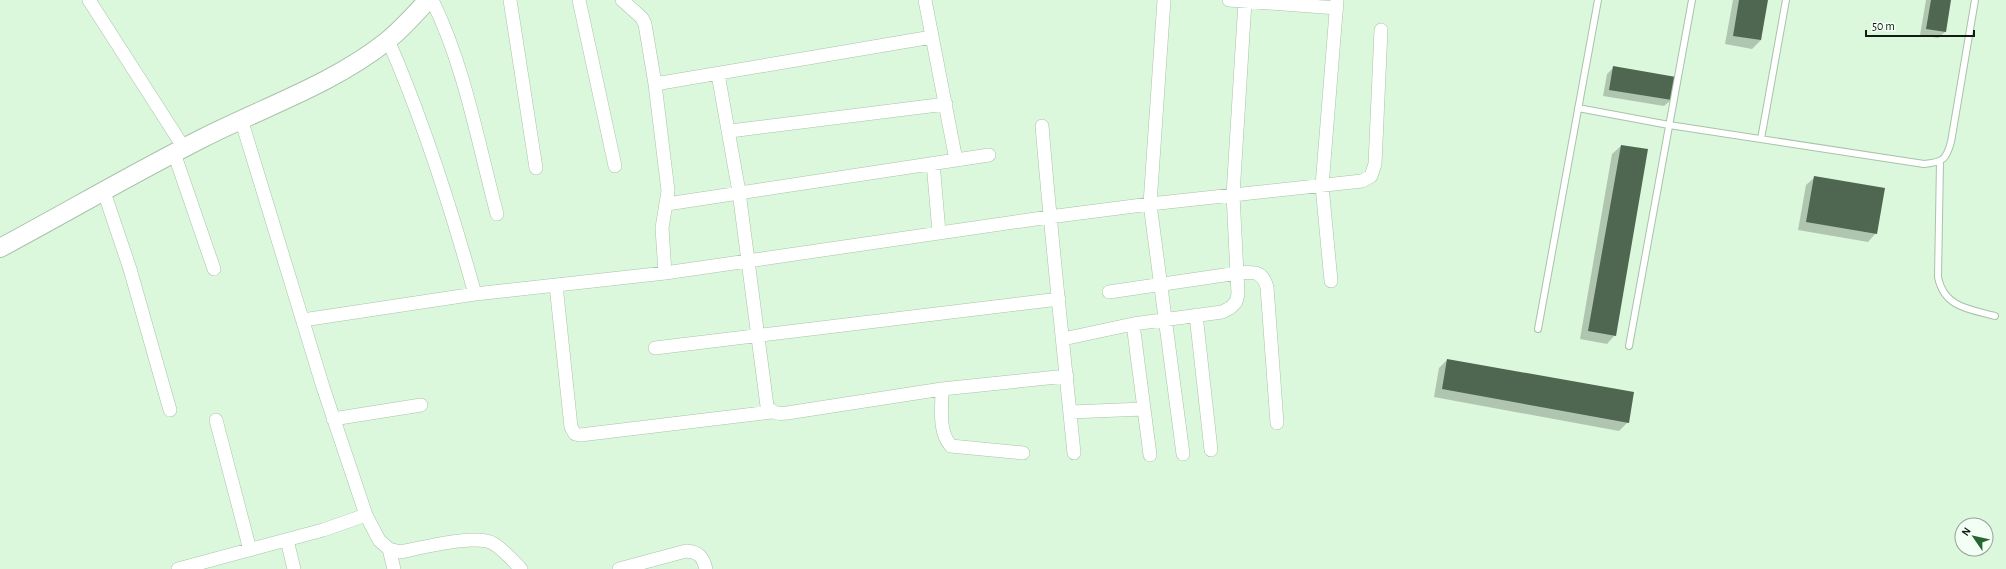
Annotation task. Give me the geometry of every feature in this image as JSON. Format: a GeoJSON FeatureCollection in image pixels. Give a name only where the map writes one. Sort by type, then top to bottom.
{"type":"FeatureCollection","features":[{"type":"Feature","properties":{"kind":"street"},"geometry":{"type":"LineString","coordinates":[[89,0],[179,151],[214,269]]}},
{"type":"Feature","properties":{"kind":"street"},"geometry":{"type":"LineString","coordinates":[[0,248],[241,119],[330,78],[388,40],[428,0]]}},
{"type":"Feature","properties":{"kind":"street"},"geometry":{"type":"LineString","coordinates":[[432,0],[445,26],[458,64],[497,214]]}},
{"type":"Feature","properties":{"kind":"street"},"geometry":{"type":"LineString","coordinates":[[510,0],[536,168]]}},
{"type":"Feature","properties":{"kind":"street"},"geometry":{"type":"LineString","coordinates":[[578,0],[615,166]]}},
{"type":"Feature","properties":{"kind":"street"},"geometry":{"type":"LineString","coordinates":[[622,0],[642,18],[645,24],[655,84],[668,191],[662,228],[665,273]]}},
{"type":"Feature","properties":{"kind":"street"},"geometry":{"type":"LineString","coordinates":[[925,0],[956,160]]}},
{"type":"Feature","properties":{"kind":"street"},"geometry":{"type":"LineString","coordinates":[[1164,0],[1150,204],[1183,454]]}},
{"type":"Feature","properties":{"kind":"street"},"geometry":{"type":"LineString","coordinates":[[1229,0],[1337,4],[1322,186],[1331,281]]}},
{"type":"Feature","properties":{"kind":"street"},"geometry":{"type":"LineString","coordinates":[[1063,338],[1133,324],[1222,312],[1236,302],[1238,294],[1238,273],[1233,196],[1245,1]]}},
{"type":"Feature","properties":{"kind":"street"},"geometry":{"type":"LineString","coordinates":[[303,320],[475,294],[665,273],[1049,217],[1150,204],[1362,181],[1370,176],[1375,164],[1381,30]]}},
{"type":"Feature","properties":{"kind":"street"},"geometry":{"type":"LineString","coordinates":[[655,84],[932,37]]}},
{"type":"Feature","properties":{"kind":"street"},"geometry":{"type":"LineString","coordinates":[[388,40],[411,93],[456,226],[475,294]]}},
{"type":"Feature","properties":{"kind":"street"},"geometry":{"type":"LineString","coordinates":[[718,74],[730,131],[740,192],[767,406],[771,412]]}},
{"type":"Feature","properties":{"kind":"street"},"geometry":{"type":"LineString","coordinates":[[730,131],[946,104]]}},
{"type":"Feature","properties":{"kind":"street"},"geometry":{"type":"LineString","coordinates":[[241,119],[333,418],[366,515],[378,540],[389,549],[400,552],[471,539],[484,540],[494,543],[521,569]]}},
{"type":"Feature","properties":{"kind":"street"},"geometry":{"type":"LineString","coordinates":[[1042,126],[1049,217],[1059,299],[1074,453]]}},
{"type":"Feature","properties":{"kind":"street"},"geometry":{"type":"LineString","coordinates":[[667,204],[989,155]]}},
{"type":"Feature","properties":{"kind":"street"},"geometry":{"type":"LineString","coordinates":[[933,163],[939,232]]}},
{"type":"Feature","properties":{"kind":"street"},"geometry":{"type":"LineString","coordinates":[[104,192],[130,269],[170,410]]}},
{"type":"Feature","properties":{"kind":"street"},"geometry":{"type":"LineString","coordinates":[[1109,292],[1238,273],[1260,273],[1265,279],[1267,287],[1277,423]]}},
{"type":"Feature","properties":{"kind":"street"},"geometry":{"type":"LineString","coordinates":[[556,285],[571,427],[575,434],[580,435],[771,412],[777,414],[787,413],[942,390],[1067,376]]}},
{"type":"Feature","properties":{"kind":"street"},"geometry":{"type":"LineString","coordinates":[[655,348],[1059,299]]}},
{"type":"Feature","properties":{"kind":"street"},"geometry":{"type":"LineString","coordinates":[[1196,315],[1210,450]]}},
{"type":"Feature","properties":{"kind":"street"},"geometry":{"type":"LineString","coordinates":[[1133,324],[1150,455]]}},
{"type":"Feature","properties":{"kind":"street"},"geometry":{"type":"LineString","coordinates":[[942,390],[943,429],[946,440],[951,446],[1023,453]]}},
{"type":"Feature","properties":{"kind":"street"},"geometry":{"type":"LineString","coordinates":[[333,418],[421,405]]}},
{"type":"Feature","properties":{"kind":"street"},"geometry":{"type":"LineString","coordinates":[[1070,412],[1144,409]]}},
{"type":"Feature","properties":{"kind":"street"},"geometry":{"type":"LineString","coordinates":[[216,420],[250,550]]}},
{"type":"Feature","properties":{"kind":"street"},"geometry":{"type":"LineString","coordinates":[[178,569],[323,530],[366,515]]}},
{"type":"Feature","properties":{"kind":"street"},"geometry":{"type":"LineString","coordinates":[[287,540],[294,569]]}},
{"type":"Feature","properties":{"kind":"street"},"geometry":{"type":"LineString","coordinates":[[389,549],[394,569]]}},
{"type":"Feature","properties":{"kind":"street"},"geometry":{"type":"LineString","coordinates":[[619,569],[647,565],[686,551],[694,552],[703,559],[706,569]]}},
{"type":"Feature","properties":{"kind":"lane"},"geometry":{"type":"LineString","coordinates":[[1538,329],[1598,0]]}},
{"type":"Feature","properties":{"kind":"lane"},"geometry":{"type":"LineString","coordinates":[[1629,346],[1692,0]]}},
{"type":"Feature","properties":{"kind":"lane"},"geometry":{"type":"LineString","coordinates":[[1761,139],[1786,0]]}},
{"type":"Feature","properties":{"kind":"lane"},"geometry":{"type":"LineString","coordinates":[[1578,108],[1669,125],[1924,164],[1940,162],[1948,155],[1951,142],[1975,0]]}},
{"type":"Feature","properties":{"kind":"lane"},"geometry":{"type":"LineString","coordinates":[[1940,162],[1938,277],[1940,284],[1950,300],[1959,306],[1995,316]]}},
{"type":"Feature","properties":{"kind":"building"},"geometry":{"type":"Polygon","coordinates":[[[1739,0],[1768,0],[1761,40],[1733,36],[1739,0]]]}},
{"type":"Feature","properties":{"kind":"building"},"geometry":{"type":"Polygon","coordinates":[[[1931,0],[1951,0],[1946,32],[1926,29],[1931,0]]]}},
{"type":"Feature","properties":{"kind":"building"},"geometry":{"type":"Polygon","coordinates":[[[1613,66],[1676,77],[1672,100],[1609,90],[1613,66]]]}},
{"type":"Feature","properties":{"kind":"building"},"geometry":{"type":"Polygon","coordinates":[[[1621,145],[1648,149],[1616,336],[1588,331],[1621,145]]]}},
{"type":"Feature","properties":{"kind":"building"},"geometry":{"type":"Polygon","coordinates":[[[1814,176],[1885,188],[1877,234],[1806,222],[1814,176]]]}},
{"type":"Feature","properties":{"kind":"building"},"geometry":{"type":"Polygon","coordinates":[[[1447,359],[1634,392],[1629,423],[1442,389],[1447,359]]]}}]}
